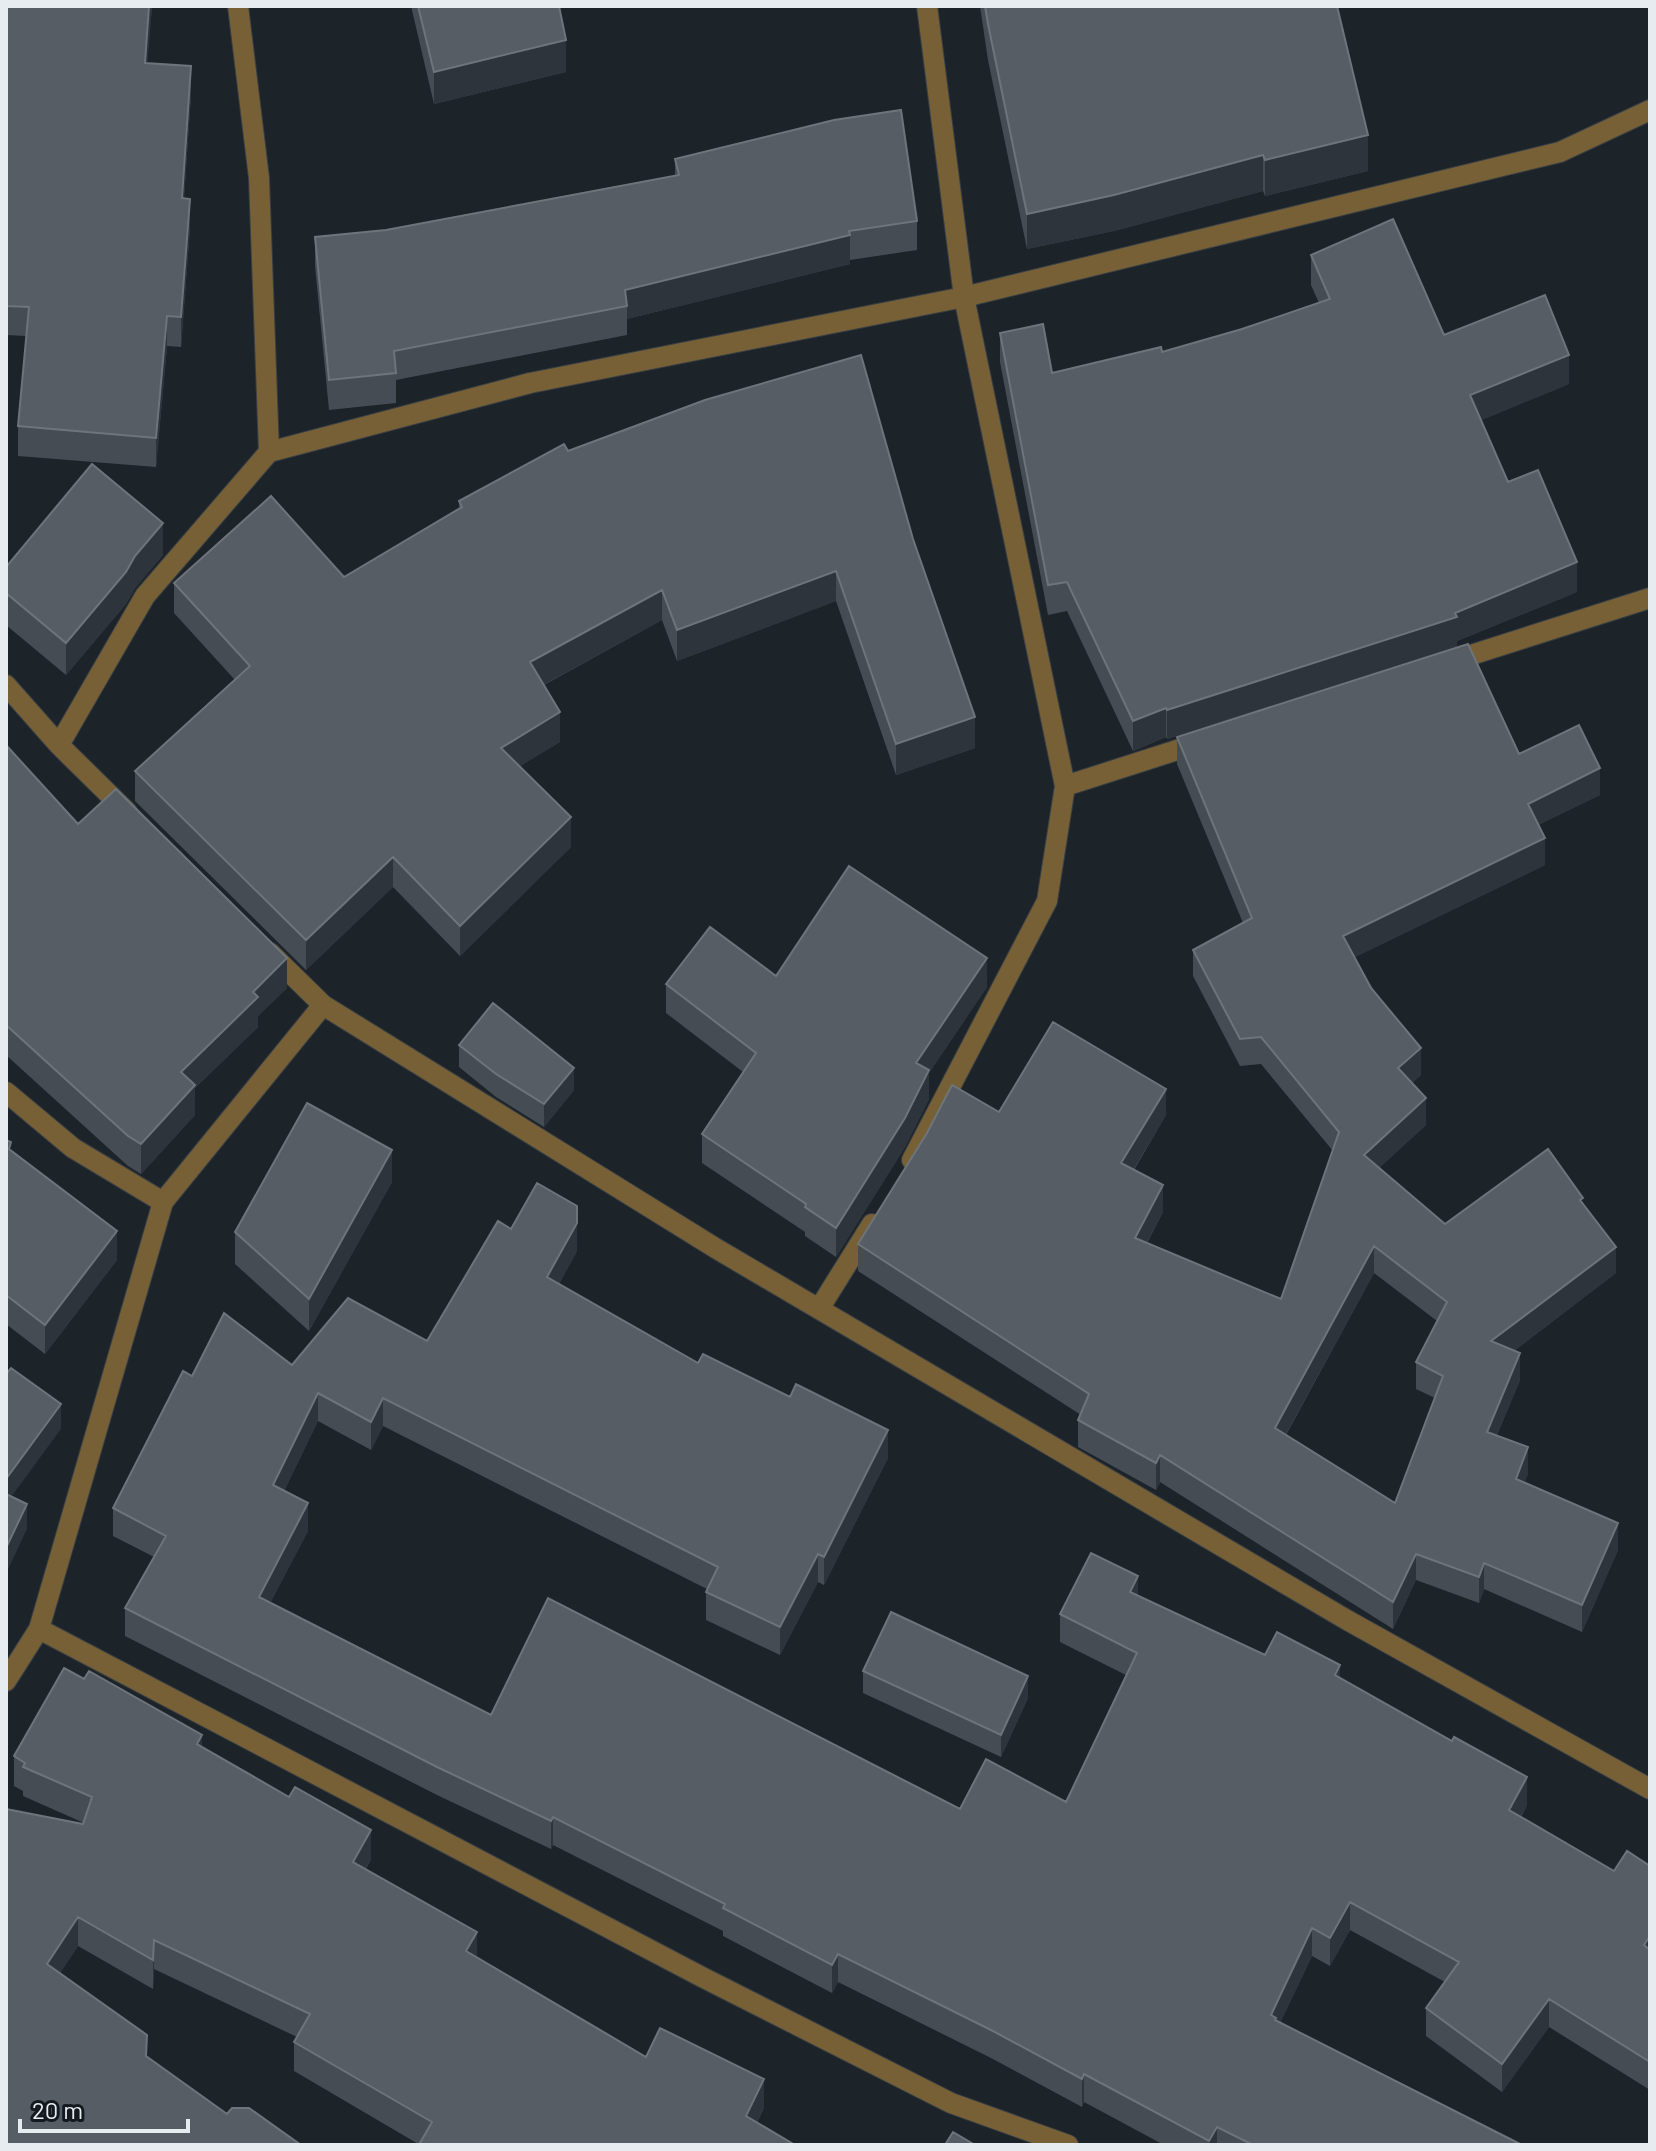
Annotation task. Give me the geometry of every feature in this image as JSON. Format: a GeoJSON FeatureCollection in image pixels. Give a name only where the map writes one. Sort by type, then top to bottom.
{"type":"FeatureCollection","features":[{"type":"Feature","properties":{"kind":"street"},"geometry":{"type":"LineString","coordinates":[[238,6],[259,178],[269,452]]}},
{"type":"Feature","properties":{"kind":"street"},"geometry":{"type":"LineString","coordinates":[[900,1179],[1047,901],[1065,786],[964,297],[927,6]]}},
{"type":"Feature","properties":{"kind":"street"},"geometry":{"type":"LineString","coordinates":[[59,745],[145,596],[269,452],[530,383],[964,297],[1560,152],[1650,110]]}},
{"type":"Feature","properties":{"kind":"street"},"geometry":{"type":"LineString","coordinates":[[1425,670],[1650,598]]}},
{"type":"Feature","properties":{"kind":"street"},"geometry":{"type":"LineString","coordinates":[[6,685],[59,745],[136,821]]}},
{"type":"Feature","properties":{"kind":"street"},"geometry":{"type":"LineString","coordinates":[[1065,786],[1215,738]]}},
{"type":"Feature","properties":{"kind":"street"},"geometry":{"type":"LineString","coordinates":[[257,941],[323,1005],[717,1249],[1347,1620],[1650,1789]]}},
{"type":"Feature","properties":{"kind":"street"},"geometry":{"type":"LineString","coordinates":[[6,1681],[39,1629],[163,1202],[323,1005]]}},
{"type":"Feature","properties":{"kind":"street"},"geometry":{"type":"LineString","coordinates":[[6,1092],[73,1148],[163,1202]]}},
{"type":"Feature","properties":{"kind":"street"},"geometry":{"type":"LineString","coordinates":[[819,1309],[884,1205]]}},
{"type":"Feature","properties":{"kind":"street"},"geometry":{"type":"LineString","coordinates":[[39,1629],[702,1977],[951,2103],[1068,2145]]}},
{"type":"Feature","properties":{"kind":"building"},"geometry":{"type":"Polygon","coordinates":[[[6,6],[149,6],[145,63],[191,66],[182,198],[190,199],[181,317],[167,316],[156,438],[18,426],[29,307],[6,306],[6,6]]]}},
{"type":"Feature","properties":{"kind":"building"},"geometry":{"type":"Polygon","coordinates":[[[418,6],[559,6],[566,40],[434,72],[418,6]]]}},
{"type":"Feature","properties":{"kind":"building"},"geometry":{"type":"Polygon","coordinates":[[[985,6],[1337,6],[1368,135],[1265,160],[1263,155],[1114,195],[1027,214],[985,6]]]}},
{"type":"Feature","properties":{"kind":"building"},"geometry":{"type":"Polygon","coordinates":[[[901,110],[917,221],[849,231],[850,235],[625,290],[627,306],[394,351],[396,373],[329,380],[315,237],[386,230],[679,175],[675,159],[834,120],[901,110]]]}},
{"type":"Feature","properties":{"kind":"building"},"geometry":{"type":"Polygon","coordinates":[[[1393,219],[1444,335],[1545,295],[1569,355],[1470,395],[1508,482],[1538,470],[1577,562],[1455,613],[1457,617],[1133,721],[1067,582],[1048,585],[1000,333],[1043,324],[1052,373],[1161,347],[1162,352],[1242,329],[1330,299],[1311,255],[1393,219]]]}},
{"type":"Feature","properties":{"kind":"building"},"geometry":{"type":"Polygon","coordinates":[[[861,355],[913,539],[975,717],[896,744],[836,571],[677,630],[662,590],[530,662],[560,712],[501,748],[571,817],[460,926],[393,857],[306,940],[135,771],[250,666],[174,583],[271,496],[344,577],[462,507],[459,501],[564,444],[568,451],[705,400],[861,355]]]}},
{"type":"Feature","properties":{"kind":"building"},"geometry":{"type":"Polygon","coordinates":[[[92,464],[163,523],[66,643],[6,593],[6,567],[92,464]]]}},
{"type":"Feature","properties":{"kind":"building"},"geometry":{"type":"Polygon","coordinates":[[[1468,644],[1519,754],[1579,725],[1600,768],[1528,804],[1545,838],[1343,936],[1371,988],[1421,1048],[1398,1068],[1426,1098],[1364,1155],[1445,1224],[1548,1149],[1583,1198],[1580,1200],[1616,1247],[1491,1341],[1520,1353],[1487,1432],[1528,1447],[1516,1479],[1618,1523],[1582,1605],[1484,1563],[1479,1577],[1416,1554],[1393,1602],[1160,1455],[1156,1463],[1078,1420],[1089,1394],[858,1244],[927,1133],[952,1085],[999,1112],[1053,1022],[1166,1089],[1121,1163],[1163,1185],[1135,1238],[1281,1299],[1339,1132],[1261,1037],[1240,1039],[1193,950],[1252,918],[1177,737],[1468,644]],[[1374,1246],[1275,1428],[1395,1503],[1443,1376],[1416,1362],[1447,1302],[1374,1246]]]}},
{"type":"Feature","properties":{"kind":"building"},"geometry":{"type":"Polygon","coordinates":[[[6,745],[78,824],[116,789],[287,958],[253,992],[258,997],[181,1072],[195,1085],[141,1144],[128,1136],[6,1025],[6,745]]]}},
{"type":"Feature","properties":{"kind":"building"},"geometry":{"type":"Polygon","coordinates":[[[849,866],[987,958],[916,1063],[929,1070],[905,1118],[836,1228],[805,1207],[806,1204],[702,1134],[756,1053],[666,984],[710,927],[776,976],[849,866]]]}},
{"type":"Feature","properties":{"kind":"building"},"geometry":{"type":"Polygon","coordinates":[[[493,1003],[574,1068],[544,1104],[496,1074],[459,1045],[493,1003]]]}},
{"type":"Feature","properties":{"kind":"building"},"geometry":{"type":"Polygon","coordinates":[[[307,1103],[392,1150],[309,1299],[235,1232],[307,1103]]]}},
{"type":"Feature","properties":{"kind":"building"},"geometry":{"type":"Polygon","coordinates":[[[6,1140],[11,1142],[9,1149],[117,1231],[45,1325],[6,1295],[6,1140]]]}},
{"type":"Feature","properties":{"kind":"building"},"geometry":{"type":"Polygon","coordinates":[[[537,1183],[577,1206],[577,1223],[547,1277],[698,1363],[703,1354],[790,1397],[796,1384],[888,1430],[824,1557],[818,1554],[780,1627],[706,1592],[718,1567],[383,1398],[371,1422],[318,1393],[273,1485],[308,1503],[259,1597],[491,1715],[548,1598],[960,1809],[986,1759],[1066,1802],[1137,1653],[1060,1614],[1091,1553],[1138,1576],[1130,1592],[1265,1655],[1277,1632],[1340,1665],[1335,1675],[1452,1741],[1454,1737],[1527,1777],[1509,1810],[1614,1871],[1627,1851],[1650,1866],[1650,1936],[1644,1945],[1650,1950],[1650,2062],[1549,1999],[1502,2064],[1426,2008],[1459,1962],[1350,1902],[1330,1938],[1312,1928],[1271,2015],[1275,2020],[1522,2145],[1253,2145],[1217,2127],[1209,2141],[1084,2074],[1082,2079],[838,1954],[832,1965],[723,1908],[725,1904],[553,1817],[551,1821],[437,1767],[125,1608],[166,1536],[113,1508],[183,1371],[192,1376],[224,1313],[292,1365],[348,1298],[427,1341],[498,1221],[511,1229],[537,1183]]]}},
{"type":"Feature","properties":{"kind":"building"},"geometry":{"type":"Polygon","coordinates":[[[11,1368],[61,1404],[6,1479],[6,1374],[11,1368]]]}},
{"type":"Feature","properties":{"kind":"building"},"geometry":{"type":"Polygon","coordinates":[[[6,1494],[27,1504],[6,1548],[6,1494]]]}},
{"type":"Feature","properties":{"kind":"building"},"geometry":{"type":"Polygon","coordinates":[[[891,1612],[1028,1676],[1001,1735],[863,1671],[891,1612]]]}},
{"type":"Feature","properties":{"kind":"building"},"geometry":{"type":"Polygon","coordinates":[[[64,1668],[84,1679],[89,1671],[202,1735],[197,1744],[289,1797],[295,1787],[371,1830],[353,1862],[477,1932],[466,1951],[646,2057],[660,2028],[764,2079],[746,2116],[795,2145],[423,2145],[420,2143],[432,2122],[294,2042],[310,2014],[154,1940],[153,1960],[78,1917],[47,1964],[147,2035],[146,2056],[227,2114],[232,2108],[249,2108],[301,2145],[6,2145],[6,1809],[83,1824],[92,1797],[23,1767],[25,1763],[14,1756],[64,1668]]]}},
{"type":"Feature","properties":{"kind":"building"},"geometry":{"type":"Polygon","coordinates":[[[953,2132],[975,2145],[945,2145],[953,2132]]]}}]}
